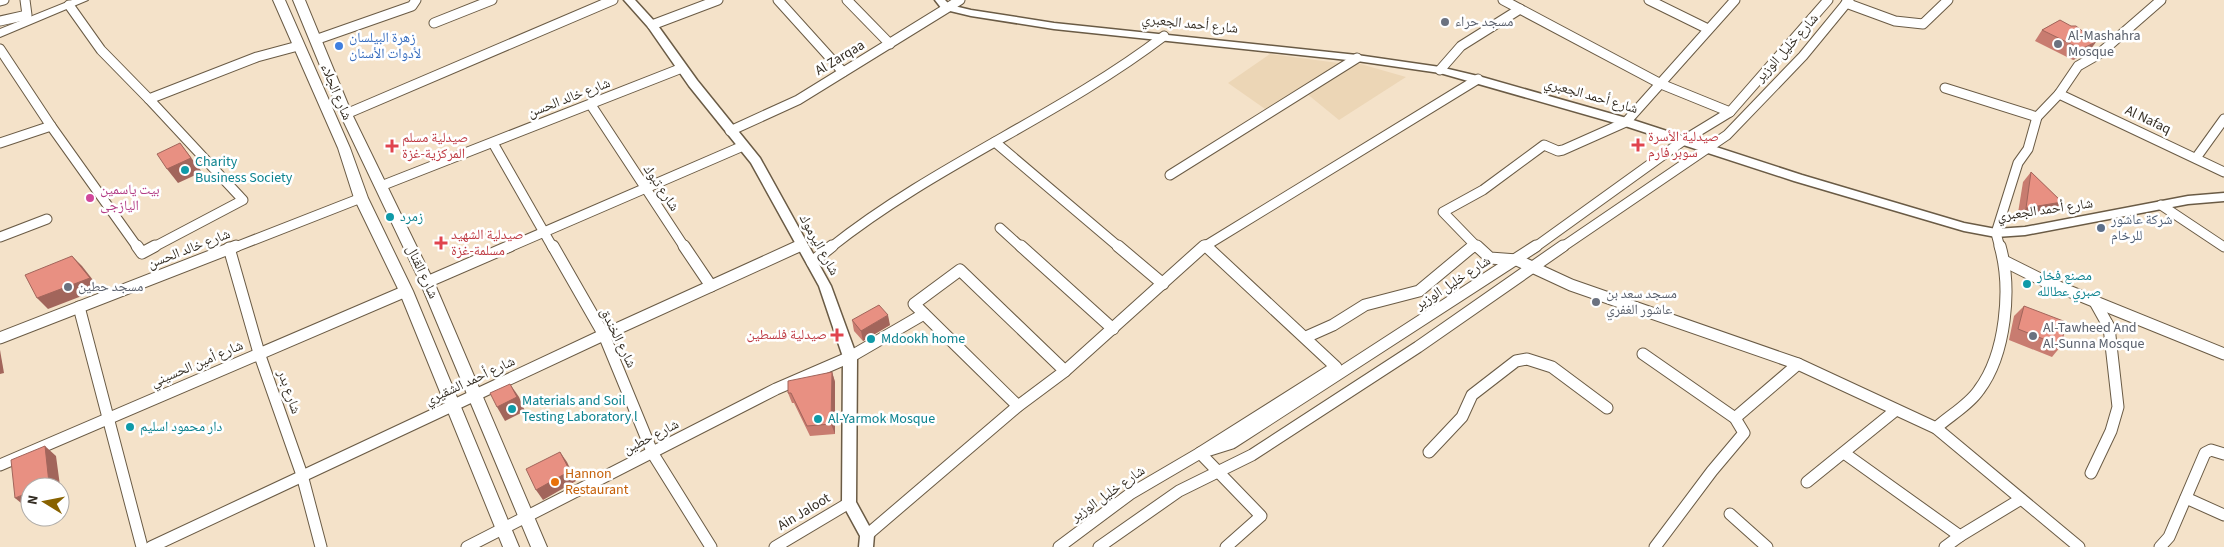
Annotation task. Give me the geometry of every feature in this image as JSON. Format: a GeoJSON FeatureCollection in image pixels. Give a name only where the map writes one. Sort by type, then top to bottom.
{"type":"FeatureCollection","features":[{"type":"Feature","properties":{"kind":"main road"},"geometry":{"type":"LineString","coordinates":[[0,27],[27,14],[65,2],[82,0]]}},
{"type":"Feature","properties":{"kind":"main road","name":"شارع الجلاء"},"geometry":{"type":"LineString","coordinates":[[279,0],[344,148],[362,198]]}},
{"type":"Feature","properties":{"kind":"main road","name":"شارع القنال"},"geometry":{"type":"LineString","coordinates":[[298,0],[346,114],[427,282],[539,547]]}},
{"type":"Feature","properties":{"kind":"main road"},"geometry":{"type":"LineString","coordinates":[[0,33],[65,2]]}},
{"type":"Feature","properties":{"kind":"main road","name":"شارع القنال"},"geometry":{"type":"LineString","coordinates":[[362,198],[406,291],[511,547]]}},
{"type":"Feature","properties":{"kind":"street"},"geometry":{"type":"LineString","coordinates":[[0,1],[4,0]]}},
{"type":"Feature","properties":{"kind":"street"},"geometry":{"type":"LineString","coordinates":[[0,21],[27,14],[25,0]]}},
{"type":"Feature","properties":{"kind":"street"},"geometry":{"type":"LineString","coordinates":[[315,40],[412,6],[416,0]]}},
{"type":"Feature","properties":{"kind":"street"},"geometry":{"type":"LineString","coordinates":[[434,23],[492,0]]}},
{"type":"Feature","properties":{"kind":"street"},"geometry":{"type":"LineString","coordinates":[[346,114],[613,0]]}},
{"type":"Feature","properties":{"kind":"street","name":"شارع اليرموك"},"geometry":{"type":"LineString","coordinates":[[629,0],[652,25],[682,68],[756,162],[825,286],[850,357],[849,503],[866,541]]}},
{"type":"Feature","properties":{"kind":"street"},"geometry":{"type":"LineString","coordinates":[[652,25],[718,0]]}},
{"type":"Feature","properties":{"kind":"street"},"geometry":{"type":"LineString","coordinates":[[778,0],[843,72]]}},
{"type":"Feature","properties":{"kind":"street"},"geometry":{"type":"LineString","coordinates":[[847,0],[890,44]]}},
{"type":"Feature","properties":{"kind":"street","name":"Al Zarqaa"},"geometry":{"type":"LineString","coordinates":[[730,131],[798,100],[890,44],[943,4],[960,0]]}},
{"type":"Feature","properties":{"kind":"street"},"geometry":{"type":"LineString","coordinates":[[1503,0],[1661,84],[1730,112]]}},
{"type":"Feature","properties":{"kind":"street"},"geometry":{"type":"LineString","coordinates":[[1649,0],[1708,29]]}},
{"type":"Feature","properties":{"kind":"street"},"geometry":{"type":"LineString","coordinates":[[1667,9],[1676,0]]}},
{"type":"Feature","properties":{"kind":"street"},"geometry":{"type":"LineString","coordinates":[[1735,0],[1626,122],[1564,150],[1558,151],[1544,144],[1517,167],[1483,190],[1443,212],[1490,258],[1517,260],[1571,285],[1798,364],[1936,428],[2079,547]]}},
{"type":"Feature","properties":{"kind":"street","name":"شارع خليل الوزير"},"geometry":{"type":"LineString","coordinates":[[1059,547],[1130,494],[1200,454],[1232,443],[1517,260],[1684,140],[1730,112],[1828,0]]}},
{"type":"Feature","properties":{"kind":"street"},"geometry":{"type":"LineString","coordinates":[[1848,1],[1901,22],[1918,25],[1923,24],[1948,0]]}},
{"type":"Feature","properties":{"kind":"street"},"geometry":{"type":"LineString","coordinates":[[1936,428],[1979,391],[1995,360],[2002,338],[2004,261],[1996,233],[2018,163],[2028,149],[2037,117],[2059,94],[2078,66],[2099,54],[2161,0]]}},
{"type":"Feature","properties":{"kind":"street","name":"شارع خليل الوزير"},"geometry":{"type":"LineString","coordinates":[[1099,547],[1178,490],[1252,455],[1418,347],[1727,135],[1803,56],[1848,1]]}},
{"type":"Feature","properties":{"kind":"street"},"geometry":{"type":"LineString","coordinates":[[0,49],[51,126],[142,253],[243,200],[101,50],[65,2]]}},
{"type":"Feature","properties":{"kind":"street","name":"شارع أحمد الجعبري"},"geometry":{"type":"LineString","coordinates":[[943,4],[971,13],[1054,26],[1164,36],[1357,58],[1440,70],[1478,79],[1626,122],[1798,178],[1964,227],[1996,233],[2025,231],[2188,200],[2224,197]]}},
{"type":"Feature","properties":{"kind":"street"},"geometry":{"type":"LineString","coordinates":[[1440,70],[1461,46],[1520,10]]}},
{"type":"Feature","properties":{"kind":"street"},"geometry":{"type":"LineString","coordinates":[[812,262],[888,205],[1087,91],[1129,65],[1164,36]]}},
{"type":"Feature","properties":{"kind":"street"},"geometry":{"type":"LineString","coordinates":[[149,100],[257,56],[298,46]]}},
{"type":"Feature","properties":{"kind":"street"},"geometry":{"type":"LineString","coordinates":[[1170,175],[1357,58]]}},
{"type":"Feature","properties":{"kind":"street","name":"شارع خالد الحسن"},"geometry":{"type":"LineString","coordinates":[[381,186],[682,68]]}},
{"type":"Feature","properties":{"kind":"street"},"geometry":{"type":"LineString","coordinates":[[866,541],[1018,406],[1065,371],[1205,245],[1478,79]]}},
{"type":"Feature","properties":{"kind":"street"},"geometry":{"type":"LineString","coordinates":[[1945,88],[2037,117]]}},
{"type":"Feature","properties":{"kind":"street","name":"Al Nafaq"},"geometry":{"type":"LineString","coordinates":[[2059,94],[2224,172]]}},
{"type":"Feature","properties":{"kind":"street","name":"شارع تبوك"},"geometry":{"type":"LineString","coordinates":[[591,105],[644,188],[711,286]]}},
{"type":"Feature","properties":{"kind":"street"},"geometry":{"type":"LineString","coordinates":[[2196,158],[2224,119]]}},
{"type":"Feature","properties":{"kind":"street"},"geometry":{"type":"LineString","coordinates":[[0,144],[51,126]]}},
{"type":"Feature","properties":{"kind":"street"},"geometry":{"type":"LineString","coordinates":[[995,142],[1162,284]]}},
{"type":"Feature","properties":{"kind":"street","name":"شارع الخندق"},"geometry":{"type":"LineString","coordinates":[[493,143],[604,335],[653,454],[712,547]]}},
{"type":"Feature","properties":{"kind":"street"},"geometry":{"type":"LineString","coordinates":[[427,282],[743,146]]}},
{"type":"Feature","properties":{"kind":"street","name":"شارع خالد الحسن"},"geometry":{"type":"LineString","coordinates":[[0,338],[362,198]]}},
{"type":"Feature","properties":{"kind":"street"},"geometry":{"type":"LineString","coordinates":[[2161,206],[2224,247]]}},
{"type":"Feature","properties":{"kind":"street"},"geometry":{"type":"LineString","coordinates":[[0,237],[47,219]]}},
{"type":"Feature","properties":{"kind":"street"},"geometry":{"type":"LineString","coordinates":[[1000,228],[1112,329]]}},
{"type":"Feature","properties":{"kind":"street"},"geometry":{"type":"LineString","coordinates":[[1205,245],[1306,337],[1336,367],[1200,454],[1261,516],[1226,547]]}},
{"type":"Feature","properties":{"kind":"street"},"geometry":{"type":"LineString","coordinates":[[1306,337],[1333,325],[1365,306],[1419,291],[1475,245]]}},
{"type":"Feature","properties":{"kind":"street","name":"شارع أحمد الشقيري"},"geometry":{"type":"LineString","coordinates":[[151,547],[452,405],[802,246]]}},
{"type":"Feature","properties":{"kind":"street","name":"شارع بدر"},"geometry":{"type":"LineString","coordinates":[[229,248],[259,353],[302,475],[320,547]]}},
{"type":"Feature","properties":{"kind":"street"},"geometry":{"type":"LineString","coordinates":[[2004,261],[2044,281],[2224,354]]}},
{"type":"Feature","properties":{"kind":"street"},"geometry":{"type":"LineString","coordinates":[[1018,406],[914,304],[960,270],[1065,371]]}},
{"type":"Feature","properties":{"kind":"street","name":"شارع أمين الحسيني"},"geometry":{"type":"LineString","coordinates":[[0,465],[406,291]]}},
{"type":"Feature","properties":{"kind":"street"},"geometry":{"type":"LineString","coordinates":[[2090,473],[2111,431],[2118,407],[2109,327],[2095,302]]}},
{"type":"Feature","properties":{"kind":"street"},"geometry":{"type":"LineString","coordinates":[[79,307],[142,547]]}},
{"type":"Feature","properties":{"kind":"street","name":"شارع حطين"},"geometry":{"type":"LineString","coordinates":[[467,547],[503,527],[653,454],[776,389],[850,357],[924,314]]}},
{"type":"Feature","properties":{"kind":"street"},"geometry":{"type":"LineString","coordinates":[[1643,354],[1735,418],[1744,433],[1712,471],[1655,547]]}},
{"type":"Feature","properties":{"kind":"street"},"geometry":{"type":"LineString","coordinates":[[1429,452],[1462,417],[1472,396],[1516,361],[1524,358],[1548,364],[1607,408]]}},
{"type":"Feature","properties":{"kind":"street"},"geometry":{"type":"LineString","coordinates":[[1735,418],[1798,364]]}},
{"type":"Feature","properties":{"kind":"street"},"geometry":{"type":"LineString","coordinates":[[1807,482],[1896,410]]}},
{"type":"Feature","properties":{"kind":"street"},"geometry":{"type":"LineString","coordinates":[[2160,547],[2169,537],[2205,453],[2211,450],[2224,454]]}},
{"type":"Feature","properties":{"kind":"street"},"geometry":{"type":"LineString","coordinates":[[1844,453],[1960,536]]}},
{"type":"Feature","properties":{"kind":"street"},"geometry":{"type":"LineString","coordinates":[[2186,498],[2224,516]]}},
{"type":"Feature","properties":{"kind":"street"},"geometry":{"type":"LineString","coordinates":[[1945,547],[2021,499]]}},
{"type":"Feature","properties":{"kind":"street","name":"Ain Jaloot"},"geometry":{"type":"LineString","coordinates":[[775,547],[849,503]]}},
{"type":"Feature","properties":{"kind":"street"},"geometry":{"type":"LineString","coordinates":[[1730,514],[1767,547]]}},
{"type":"Feature","properties":{"kind":"shaded area"},"geometry":{"type":"Polygon","coordinates":[[[1270,54],[1346,64],[1268,111],[1228,83],[1270,54]]]}},
{"type":"Feature","properties":{"kind":"shaded area"},"geometry":{"type":"Polygon","coordinates":[[[1357,63],[1406,77],[1339,120],[1306,93],[1357,63]]]}},
{"type":"Feature","properties":{"kind":"building"},"geometry":{"type":"Polygon","coordinates":[[[2060,20],[2071,26],[2076,26],[2096,42],[2081,49],[2042,30],[2060,20]]]}},
{"type":"Feature","properties":{"kind":"building"},"geometry":{"type":"Polygon","coordinates":[[[180,143],[191,158],[167,169],[157,154],[180,143]]]}},
{"type":"Feature","properties":{"kind":"building"},"geometry":{"type":"Polygon","coordinates":[[[2031,172],[2062,202],[2026,208],[2031,172]]]}},
{"type":"Feature","properties":{"kind":"building"},"geometry":{"type":"Polygon","coordinates":[[[72,256],[90,278],[37,298],[25,275],[72,256]]]}},
{"type":"Feature","properties":{"kind":"building"},"geometry":{"type":"Polygon","coordinates":[[[879,305],[888,315],[861,331],[852,320],[879,305]]]}},
{"type":"Feature","properties":{"kind":"building"},"geometry":{"type":"Polygon","coordinates":[[[2024,306],[2066,322],[2061,346],[2018,329],[2024,306]]]}},
{"type":"Feature","properties":{"kind":"building","name":"Al-Yarmok Mosque"},"geometry":{"type":"Polygon","coordinates":[[[832,372],[831,424],[807,426],[791,393],[788,393],[788,381],[832,372]]]}},
{"type":"Feature","properties":{"kind":"building"},"geometry":{"type":"Polygon","coordinates":[[[510,384],[517,397],[497,407],[490,393],[510,384]]]}},
{"type":"Feature","properties":{"kind":"building"},"geometry":{"type":"Polygon","coordinates":[[[45,446],[48,477],[20,477],[20,496],[15,498],[11,460],[45,446]]]}},
{"type":"Feature","properties":{"kind":"building"},"geometry":{"type":"Polygon","coordinates":[[[560,452],[570,471],[536,490],[526,469],[560,452]]]}},
{"type":"Feature","properties":{"kind":"place","name":"مسجد حراء"},"geometry":{"type":"Point","coordinates":[1445,22]}},
{"type":"Feature","properties":{"kind":"place","name":"Al-Mashahra Mosque"},"geometry":{"type":"Point","coordinates":[2058,44]}},
{"type":"Feature","properties":{"kind":"place","name":"زهرة البيلسان لأدوات الأسنان"},"geometry":{"type":"Point","coordinates":[339,46]}},
{"type":"Feature","properties":{"kind":"place","name":"صيدلية الأسرة سوبر فارم"},"geometry":{"type":"Point","coordinates":[1638,145]}},
{"type":"Feature","properties":{"kind":"place","name":"صيدلية مسلم المركزية-غزة"},"geometry":{"type":"Point","coordinates":[392,146]}},
{"type":"Feature","properties":{"kind":"place","name":"Charity Business Society"},"geometry":{"type":"Point","coordinates":[185,170]}},
{"type":"Feature","properties":{"kind":"place","name":"بيت ياسمين اليازجى"},"geometry":{"type":"Point","coordinates":[90,198]}},
{"type":"Feature","properties":{"kind":"place","name":"زمرد"},"geometry":{"type":"Point","coordinates":[390,217]}},
{"type":"Feature","properties":{"kind":"place","name":"شركة عاشور للرخام"},"geometry":{"type":"Point","coordinates":[2101,228]}},
{"type":"Feature","properties":{"kind":"place","name":"صيدلية الشهيد مسلمة-غزة"},"geometry":{"type":"Point","coordinates":[441,243]}},
{"type":"Feature","properties":{"kind":"place","name":"مصنع فخار صبري عطالله"},"geometry":{"type":"Point","coordinates":[2027,284]}},
{"type":"Feature","properties":{"kind":"place","name":"مسجد حطين"},"geometry":{"type":"Point","coordinates":[68,287]}},
{"type":"Feature","properties":{"kind":"place","name":"مسجد سعد بن عاشور الغفري"},"geometry":{"type":"Point","coordinates":[1596,302]}},
{"type":"Feature","properties":{"kind":"place","name":"صيدلية فلسطين"},"geometry":{"type":"Point","coordinates":[837,335]}},
{"type":"Feature","properties":{"kind":"place","name":"Al-Tawheed And Al-Sunna Mosque"},"geometry":{"type":"Point","coordinates":[2033,336]}},
{"type":"Feature","properties":{"kind":"place","name":"Mdookh home"},"geometry":{"type":"Point","coordinates":[871,339]}},
{"type":"Feature","properties":{"kind":"place","name":"Materials and Soil Testing Laboratory l"},"geometry":{"type":"Point","coordinates":[512,409]}},
{"type":"Feature","properties":{"kind":"place","name":"Al-Yarmok Mosque"},"geometry":{"type":"Point","coordinates":[818,419]}},
{"type":"Feature","properties":{"kind":"place","name":"دار محمود اسليم"},"geometry":{"type":"Point","coordinates":[130,427]}},
{"type":"Feature","properties":{"kind":"place","name":"Hannon Restaurant"},"geometry":{"type":"Point","coordinates":[555,482]}}]}
